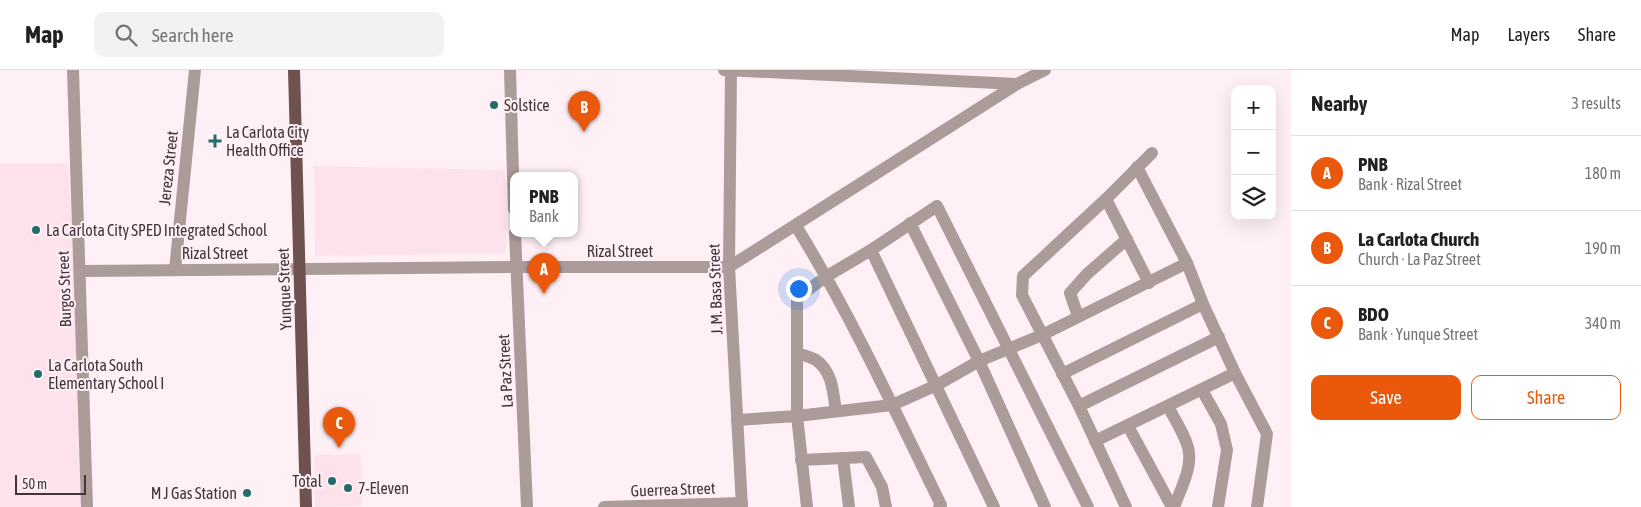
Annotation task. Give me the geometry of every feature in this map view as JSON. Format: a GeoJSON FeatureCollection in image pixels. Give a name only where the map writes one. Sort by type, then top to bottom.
{"type":"FeatureCollection","features":[{"type":"Feature","properties":{"kind":"main road","name":"Yunque Street"},"geometry":{"type":"LineString","coordinates":[[294,70],[306,507]]}},
{"type":"Feature","properties":{"kind":"street","name":"Burgos Street"},"geometry":{"type":"LineString","coordinates":[[73,70],[87,507]]}},
{"type":"Feature","properties":{"kind":"street","name":"Jereza Street"},"geometry":{"type":"LineString","coordinates":[[175,270],[195,70]]}},
{"type":"Feature","properties":{"kind":"street"},"geometry":{"type":"LineString","coordinates":[[510,70],[513,172]]}},
{"type":"Feature","properties":{"kind":"street"},"geometry":{"type":"LineString","coordinates":[[724,70],[1017,84]]}},
{"type":"Feature","properties":{"kind":"street","name":"J. M. Basa Street"},"geometry":{"type":"LineString","coordinates":[[731,70],[729,267],[742,505]]}},
{"type":"Feature","properties":{"kind":"street"},"geometry":{"type":"LineString","coordinates":[[729,267],[1017,84],[1044,70]]}},
{"type":"Feature","properties":{"kind":"street"},"geometry":{"type":"LineString","coordinates":[[1126,507],[1022,294],[1023,276],[1106,199],[1152,152]]}},
{"type":"Feature","properties":{"kind":"street"},"geometry":{"type":"LineString","coordinates":[[1137,167],[1187,263],[1203,304],[1235,373],[1267,434],[1257,507]]}},
{"type":"Feature","properties":{"kind":"street"},"geometry":{"type":"LineString","coordinates":[[1106,199],[1149,283]]}},
{"type":"Feature","properties":{"kind":"street"},"geometry":{"type":"LineString","coordinates":[[807,507],[797,416],[797,298],[827,276],[871,250],[937,206],[1010,348],[1088,507]]}},
{"type":"Feature","properties":{"kind":"street"},"geometry":{"type":"LineString","coordinates":[[910,223],[979,362],[1045,507]]}},
{"type":"Feature","properties":{"kind":"street"},"geometry":{"type":"LineString","coordinates":[[796,226],[827,276],[942,506]]}},
{"type":"Feature","properties":{"kind":"street","name":"La Paz Street"},"geometry":{"type":"LineString","coordinates":[[515,237],[528,507]]}},
{"type":"Feature","properties":{"kind":"street"},"geometry":{"type":"LineString","coordinates":[[1078,316],[1070,293],[1087,274],[1127,239]]}},
{"type":"Feature","properties":{"kind":"street"},"geometry":{"type":"LineString","coordinates":[[871,250],[994,507]]}},
{"type":"Feature","properties":{"kind":"street"},"geometry":{"type":"LineString","coordinates":[[737,420],[797,416],[892,405],[936,385],[979,362],[1042,335],[1187,263]]}},
{"type":"Feature","properties":{"kind":"street","name":"Rizal Street"},"geometry":{"type":"LineString","coordinates":[[80,270],[729,267]]}},
{"type":"Feature","properties":{"kind":"street"},"geometry":{"type":"LineString","coordinates":[[1062,374],[1203,304]]}},
{"type":"Feature","properties":{"kind":"street"},"geometry":{"type":"LineString","coordinates":[[1078,406],[1219,337]]}},
{"type":"Feature","properties":{"kind":"street"},"geometry":{"type":"LineString","coordinates":[[797,353],[816,360],[828,373],[833,388],[836,411]]}},
{"type":"Feature","properties":{"kind":"street"},"geometry":{"type":"LineString","coordinates":[[1095,441],[1235,373]]}},
{"type":"Feature","properties":{"kind":"street"},"geometry":{"type":"LineString","coordinates":[[1202,390],[1221,424],[1227,450],[1218,507]]}},
{"type":"Feature","properties":{"kind":"street"},"geometry":{"type":"LineString","coordinates":[[1168,406],[1187,444],[1189,453],[1188,465],[1173,507]]}},
{"type":"Feature","properties":{"kind":"street"},"geometry":{"type":"LineString","coordinates":[[1128,426],[1173,507]]}},
{"type":"Feature","properties":{"kind":"street"},"geometry":{"type":"LineString","coordinates":[[801,460],[866,457],[882,487],[886,507]]}},
{"type":"Feature","properties":{"kind":"street"},"geometry":{"type":"LineString","coordinates":[[843,458],[849,507]]}},
{"type":"Feature","properties":{"kind":"street","name":"Guerrea Street"},"geometry":{"type":"LineString","coordinates":[[604,507],[742,505]]}},
{"type":"Feature","properties":{"kind":"shaded area"},"geometry":{"type":"Polygon","coordinates":[[[0,163],[68,163],[76,297],[78,449],[82,507],[0,507],[0,163]]]}},
{"type":"Feature","properties":{"kind":"shaded area"},"geometry":{"type":"Polygon","coordinates":[[[314,166],[505,170],[506,253],[315,256],[314,166]]]}},
{"type":"Feature","properties":{"kind":"shaded area"},"geometry":{"type":"Polygon","coordinates":[[[361,454],[362,506],[315,507],[314,455],[361,454]]]}},
{"type":"Feature","properties":{"kind":"place","name":"Solstice"},"geometry":{"type":"Point","coordinates":[494,105]}},
{"type":"Feature","properties":{"kind":"place","name":"La Carlota Church"},"geometry":{"type":"Point","coordinates":[584,132]}},
{"type":"Feature","properties":{"kind":"place","name":"La Carlota City Health Office"},"geometry":{"type":"Point","coordinates":[215,141]}},
{"type":"Feature","properties":{"kind":"place","name":"La Carlota City SPED Integrated School"},"geometry":{"type":"Point","coordinates":[36,230]}},
{"type":"Feature","properties":{"kind":"place","name":"PNB"},"geometry":{"type":"Point","coordinates":[544,294]}},
{"type":"Feature","properties":{"kind":"place","name":"La Carlota South Elementary School I"},"geometry":{"type":"Point","coordinates":[38,374]}},
{"type":"Feature","properties":{"kind":"place","name":"BDO"},"geometry":{"type":"Point","coordinates":[339,448]}},
{"type":"Feature","properties":{"kind":"place","name":"Total"},"geometry":{"type":"Point","coordinates":[332,481]}},
{"type":"Feature","properties":{"kind":"place","name":"7-Eleven"},"geometry":{"type":"Point","coordinates":[348,488]}},
{"type":"Feature","properties":{"kind":"place","name":"M J Gas Station"},"geometry":{"type":"Point","coordinates":[247,493]}}]}
